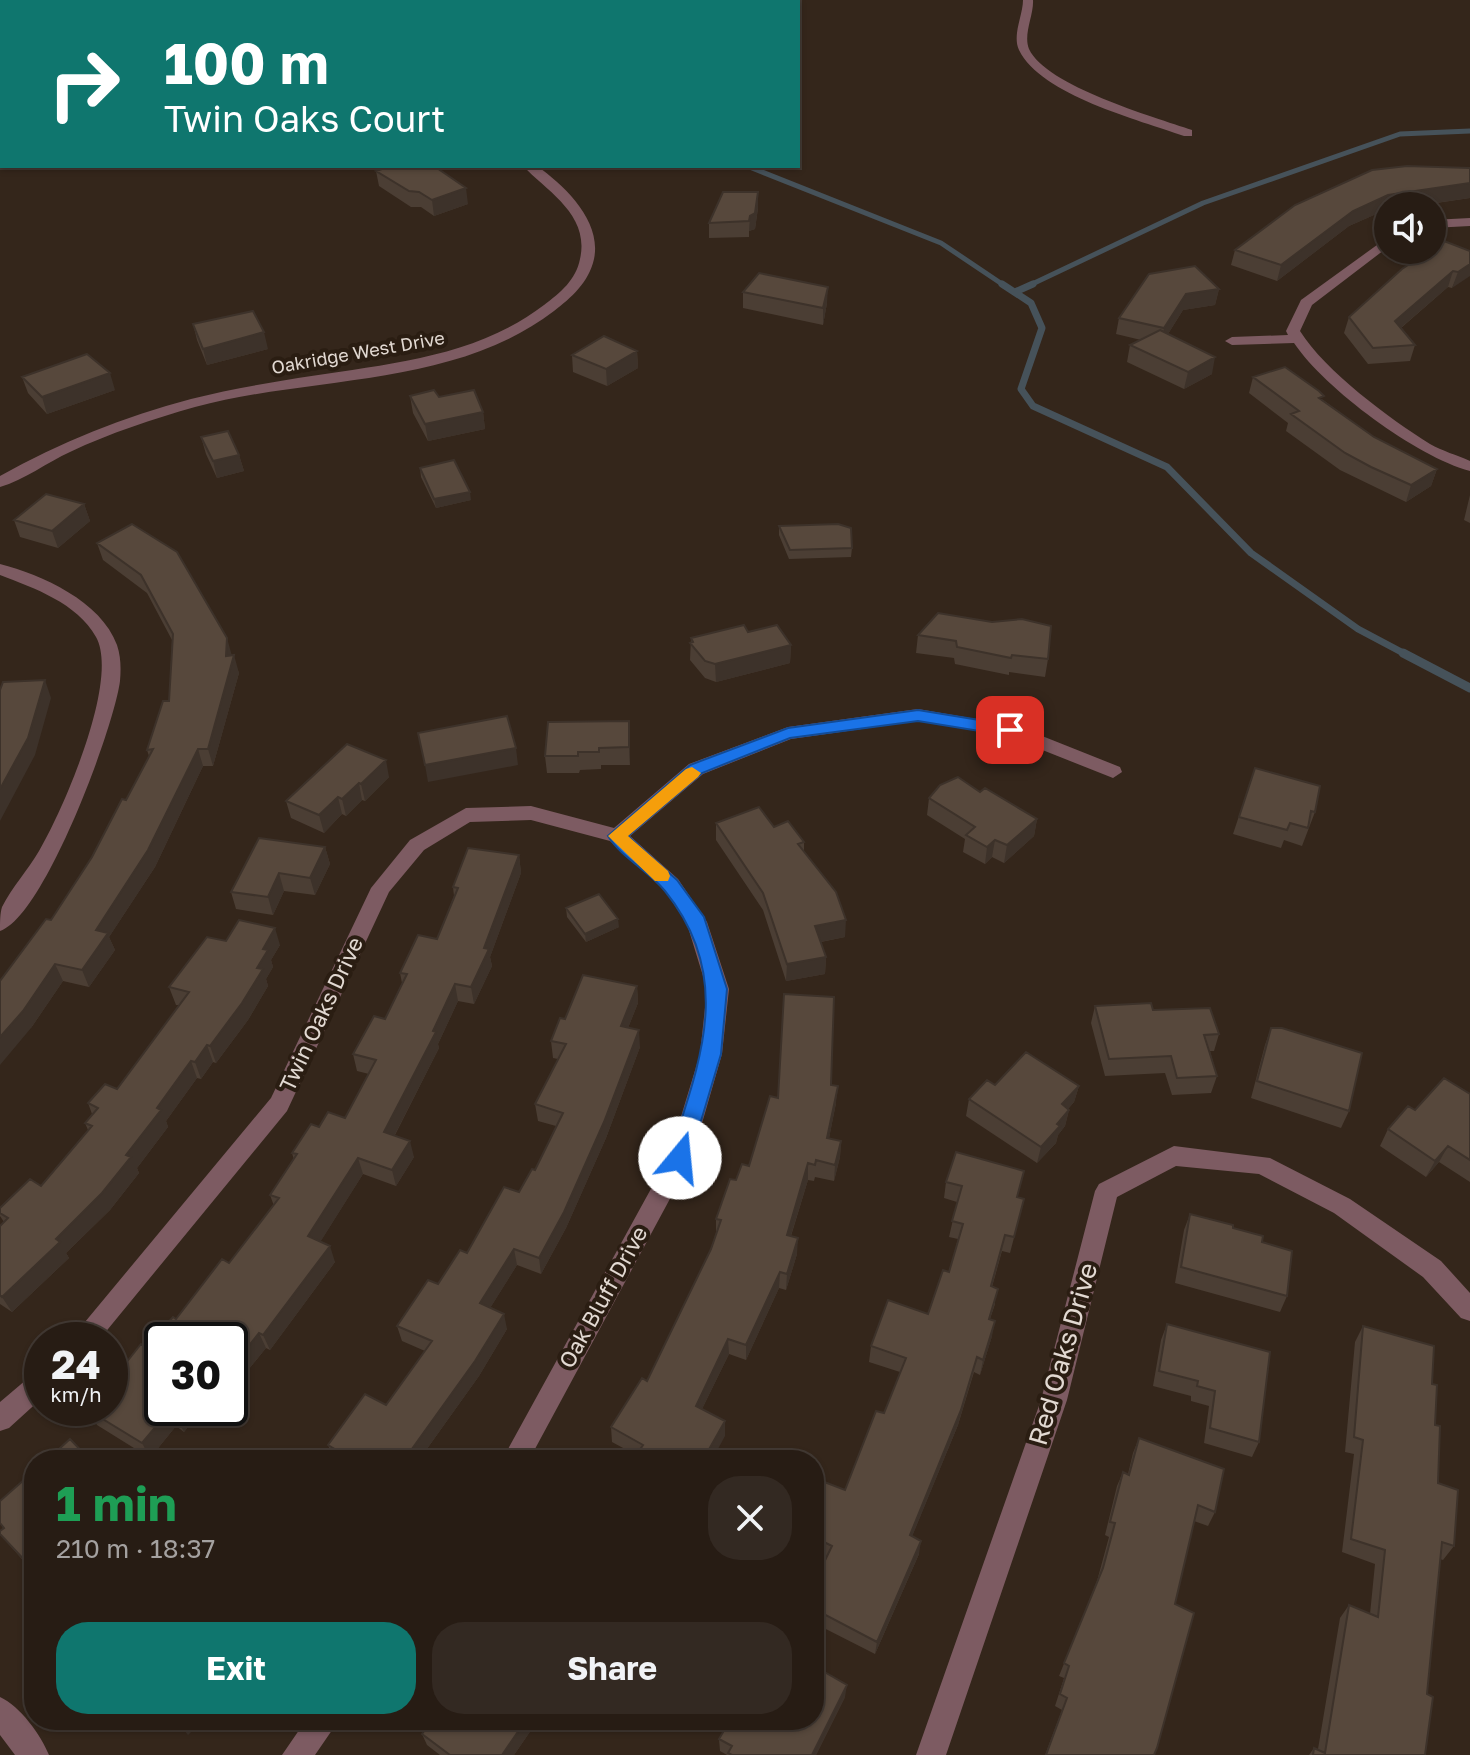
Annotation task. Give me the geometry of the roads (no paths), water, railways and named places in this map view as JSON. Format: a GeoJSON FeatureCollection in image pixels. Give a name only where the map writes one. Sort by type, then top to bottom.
{"type":"FeatureCollection","features":[{"type":"Feature","properties":{"kind":"street"},"geometry":{"type":"LineString","coordinates":[[1028,0],[1023,48],[1032,61],[1051,76],[1089,96],[1188,133]]}},
{"type":"Feature","properties":{"kind":"street","name":"Oakridge West Drive"},"geometry":{"type":"LineString","coordinates":[[0,482],[68,449],[159,413],[280,385],[404,367],[456,355],[525,326],[574,287],[586,267],[588,249],[586,233],[577,214],[562,194],[531,168]]}},
{"type":"Feature","properties":{"kind":"street"},"geometry":{"type":"LineString","coordinates":[[1446,223],[1470,222]]}},
{"type":"Feature","properties":{"kind":"street"},"geometry":{"type":"LineString","coordinates":[[1374,252],[1306,303],[1293,331],[1320,365],[1412,438],[1427,449],[1470,466]]}},
{"type":"Feature","properties":{"kind":"street"},"geometry":{"type":"LineString","coordinates":[[1232,341],[1297,339]]}},
{"type":"Feature","properties":{"kind":"street"},"geometry":{"type":"LineString","coordinates":[[0,569],[37,583],[91,618],[107,641],[113,669],[98,729],[56,840],[0,923]]}},
{"type":"Feature","properties":{"kind":"street"},"geometry":{"type":"LineString","coordinates":[[617,836],[696,769],[788,733],[918,715],[1010,730],[1113,772]]}},
{"type":"Feature","properties":{"kind":"street","name":"Twin Oaks Drive"},"geometry":{"type":"LineString","coordinates":[[98,1322],[279,1104],[381,888],[417,845],[466,815],[531,813],[617,836]]}},
{"type":"Feature","properties":{"kind":"street","name":"Oak Bluff Drive"},"geometry":{"type":"LineString","coordinates":[[520,1450],[680,1158],[711,1054],[718,989],[697,922],[671,884],[617,836]]}},
{"type":"Feature","properties":{"kind":"street","name":"Red Oaks Drive"},"geometry":{"type":"LineString","coordinates":[[931,1755],[1054,1400],[1107,1191],[1174,1156],[1262,1165],[1342,1206],[1432,1269],[1470,1310]]}},
{"type":"Feature","properties":{"kind":"street"},"geometry":{"type":"LineString","coordinates":[[0,1419],[24,1398]]}},
{"type":"Feature","properties":{"kind":"street"},"geometry":{"type":"LineString","coordinates":[[0,1712],[34,1755]]}},
{"type":"Feature","properties":{"kind":"street"},"geometry":{"type":"LineString","coordinates":[[297,1755],[316,1730]]}},
{"type":"Feature","properties":{"kind":"waterway"},"geometry":{"type":"LineString","coordinates":[[1028,286],[1203,203],[1400,134],[1470,131]]}},
{"type":"Feature","properties":{"kind":"waterway"},"geometry":{"type":"LineString","coordinates":[[752,168],[941,243],[1003,285]]}},
{"type":"Feature","properties":{"kind":"waterway"},"geometry":{"type":"LineString","coordinates":[[1015,292],[1033,284]]}},
{"type":"Feature","properties":{"kind":"waterway"},"geometry":{"type":"LineString","coordinates":[[1003,285],[1031,303],[1042,328],[1021,389],[1033,406],[1167,467],[1251,553],[1358,629],[1407,655]]}},
{"type":"Feature","properties":{"kind":"waterway"},"geometry":{"type":"LineString","coordinates":[[1403,653],[1470,688]]}}]}
